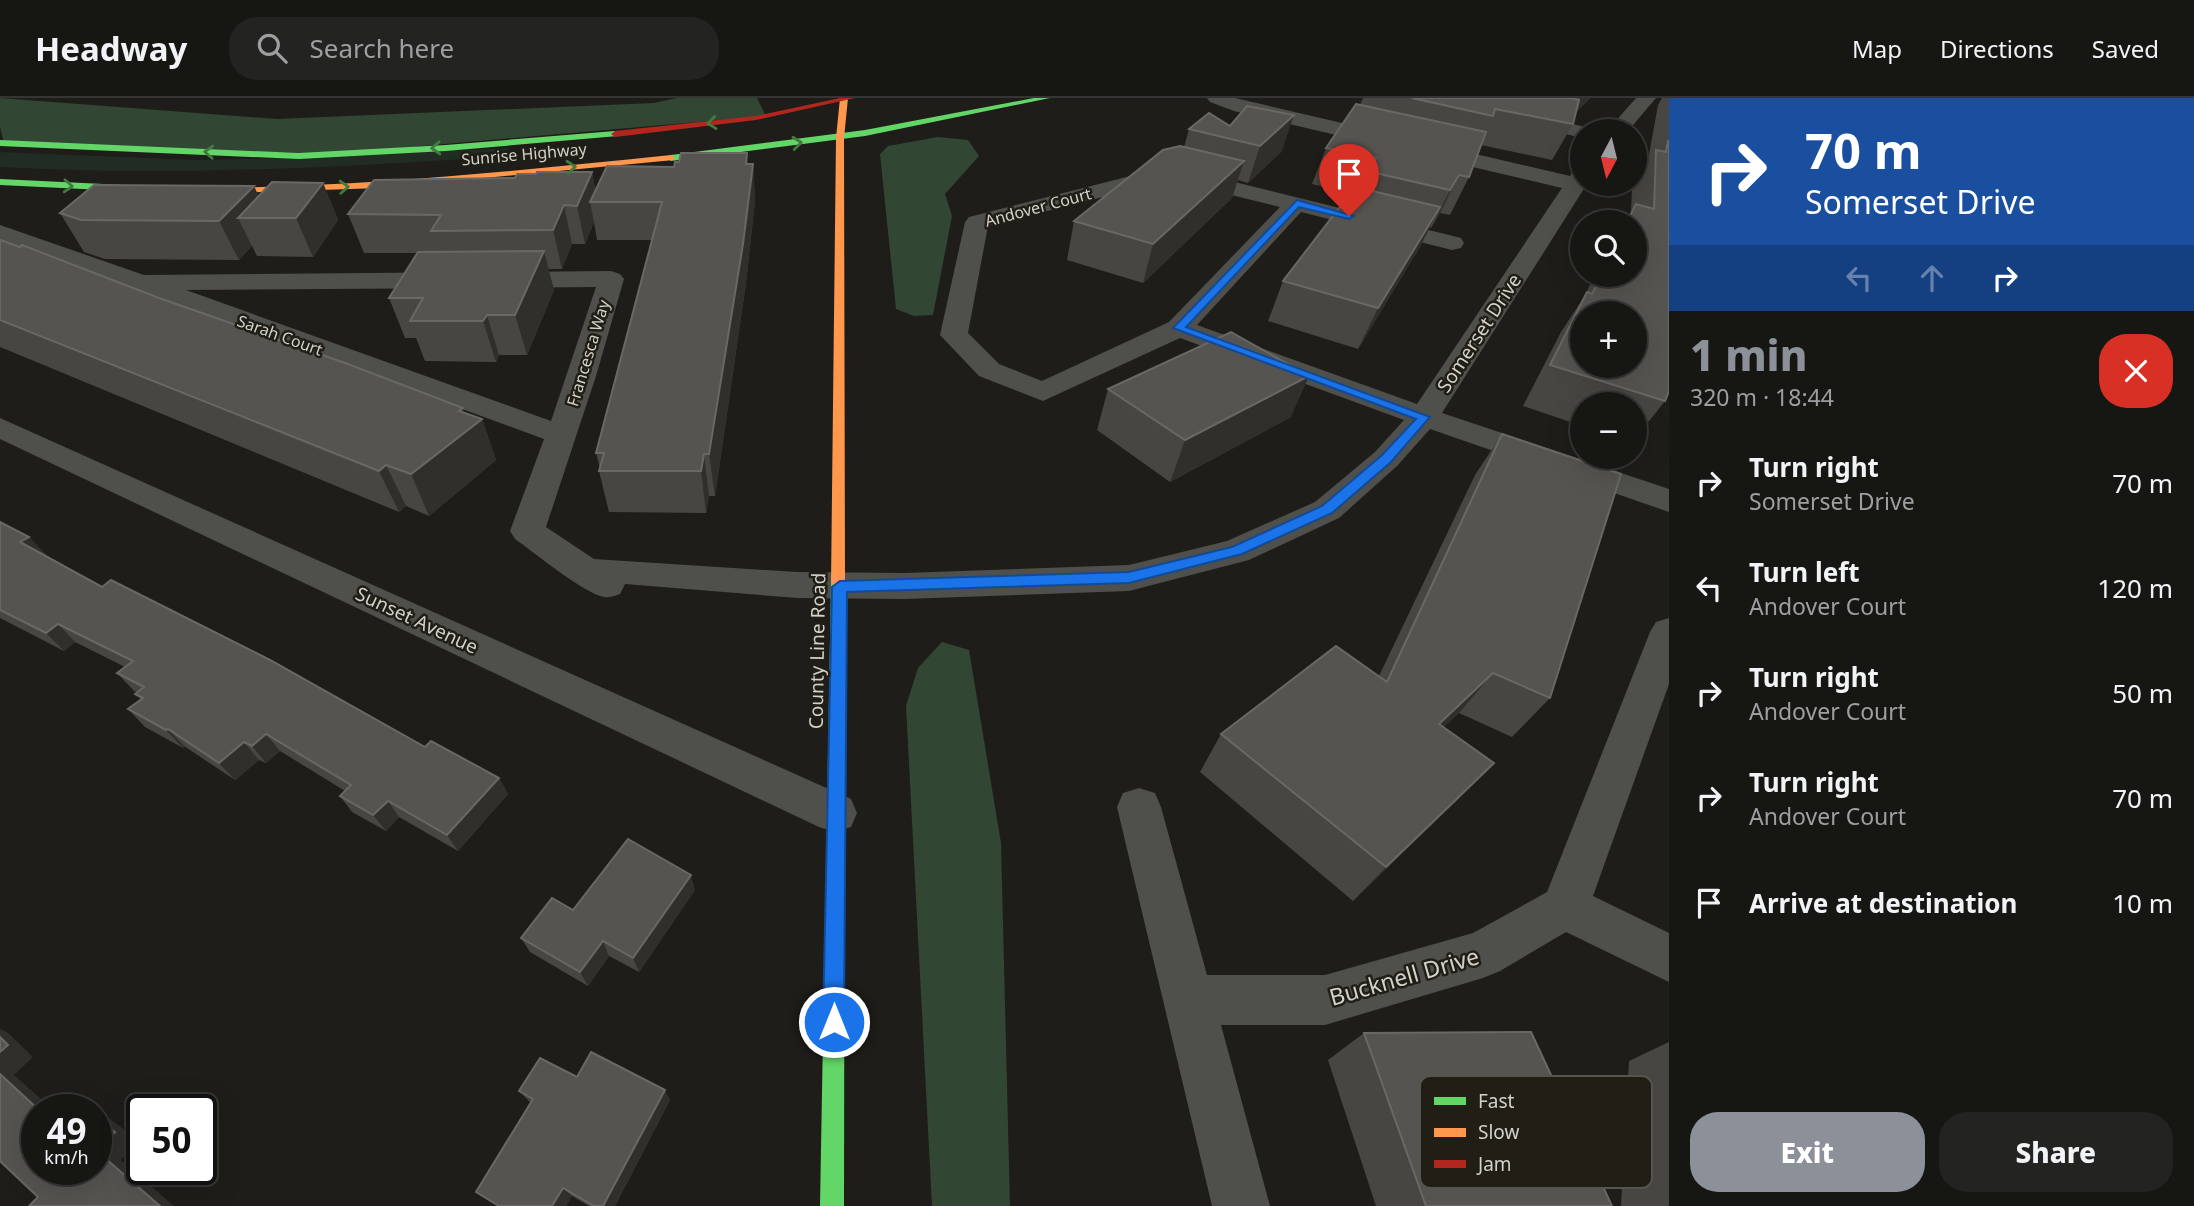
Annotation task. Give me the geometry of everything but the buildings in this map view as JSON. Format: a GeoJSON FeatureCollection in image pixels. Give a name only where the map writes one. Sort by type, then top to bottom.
{"type":"FeatureCollection","features":[{"type":"Feature","properties":{"kind":"main road","name":"Sunrise Highway"},"geometry":{"type":"LineString","coordinates":[[0,143],[299,156],[638,132],[756,118],[847,98]]}},
{"type":"Feature","properties":{"kind":"main road","name":"County Line Road"},"geometry":{"type":"LineString","coordinates":[[832,1206],[840,587],[840,138],[847,98]]}},
{"type":"Feature","properties":{"kind":"main road","name":"Sunrise Highway"},"geometry":{"type":"LineString","coordinates":[[185,190],[250,192],[376,186],[840,138],[1046,98]]}},
{"type":"Feature","properties":{"kind":"main road"},"geometry":{"type":"LineString","coordinates":[[0,182],[159,189]]}},
{"type":"Feature","properties":{"kind":"street"},"geometry":{"type":"LineString","coordinates":[[1217,98],[1241,107],[1570,177]]}},
{"type":"Feature","properties":{"kind":"street"},"geometry":{"type":"LineString","coordinates":[[1443,98],[1570,129]]}},
{"type":"Feature","properties":{"kind":"street"},"geometry":{"type":"LineString","coordinates":[[1628,119],[1646,98]]}},
{"type":"Feature","properties":{"kind":"street"},"geometry":{"type":"LineString","coordinates":[[1647,169],[1669,173]]}},
{"type":"Feature","properties":{"kind":"street","name":"Andover Court"},"geometry":{"type":"LineString","coordinates":[[1297,203],[1179,328],[1043,392],[989,370],[954,335],[977,222],[1170,173],[1297,203],[1452,243]]}},
{"type":"Feature","properties":{"kind":"street","name":"Somerset Drive"},"geometry":{"type":"LineString","coordinates":[[840,587],[1129,578],[1237,551],[1327,510],[1386,459],[1424,417],[1570,191]]}},
{"type":"Feature","properties":{"kind":"street","name":"Sarah Court"},"geometry":{"type":"LineString","coordinates":[[0,232],[561,435]]}},
{"type":"Feature","properties":{"kind":"street","name":"Francesca Way"},"geometry":{"type":"LineString","coordinates":[[137,283],[611,279],[527,531],[621,594],[710,600],[726,580],[840,587]]}},
{"type":"Feature","properties":{"kind":"street"},"geometry":{"type":"LineString","coordinates":[[1179,328],[1424,417],[1669,500]]}},
{"type":"Feature","properties":{"kind":"street","name":"Sunset Avenue"},"geometry":{"type":"LineString","coordinates":[[0,427],[835,813]]}},
{"type":"Feature","properties":{"kind":"street"},"geometry":{"type":"LineString","coordinates":[[1669,632],[1565,907],[1669,958]]}},
{"type":"Feature","properties":{"kind":"street"},"geometry":{"type":"LineString","coordinates":[[1139,807],[1241,1206]]}},
{"type":"Feature","properties":{"kind":"street","name":"Bucknell Drive"},"geometry":{"type":"LineString","coordinates":[[1188,1000],[1325,1000],[1483,954],[1565,907]]}},
{"type":"Feature","properties":{"kind":"green space"},"geometry":{"type":"Polygon","coordinates":[[[0,98],[277,119],[654,103],[677,98],[757,98],[766,116],[331,154],[4,143],[0,127],[0,98]]]}},
{"type":"Feature","properties":{"kind":"green space"},"geometry":{"type":"Polygon","coordinates":[[[938,137],[968,140],[979,156],[945,194],[952,216],[933,315],[914,316],[896,309],[880,154],[888,146],[938,137]]]}},
{"type":"Feature","properties":{"kind":"green space"},"geometry":{"type":"Polygon","coordinates":[[[508,148],[509,156],[318,167],[127,171],[0,167],[0,152],[194,160],[334,157],[508,148]]]}},
{"type":"Feature","properties":{"kind":"green space"},"geometry":{"type":"Polygon","coordinates":[[[942,642],[969,650],[1001,843],[1010,1206],[932,1206],[906,706],[918,668],[942,642]]]}},
{"type":"Feature","properties":{"kind":"traffic: fast"},"geometry":{"type":"LineString","coordinates":[[671,158],[865,133],[1046,98]]}},
{"type":"Feature","properties":{"kind":"traffic: fast"},"geometry":{"type":"LineString","coordinates":[[0,143],[299,156],[446,148],[615,134]]}},
{"type":"Feature","properties":{"kind":"traffic: fast"},"geometry":{"type":"LineString","coordinates":[[0,182],[145,189]]}},
{"type":"Feature","properties":{"kind":"traffic: fast"},"geometry":{"type":"LineString","coordinates":[[832,1206],[838,583]]}},
{"type":"Feature","properties":{"kind":"traffic: slow"},"geometry":{"type":"LineString","coordinates":[[838,583],[840,138],[844,98]]}},
{"type":"Feature","properties":{"kind":"traffic: slow"},"geometry":{"type":"LineString","coordinates":[[205,191],[380,185],[671,158]]}},
{"type":"Feature","properties":{"kind":"traffic: jam"},"geometry":{"type":"LineString","coordinates":[[615,134],[756,118],[851,98]]}},
{"type":"Feature","properties":{"kind":"route"},"geometry":{"type":"LineString","coordinates":[[834,1022],[840,587],[1129,578],[1237,551],[1327,510],[1386,459],[1424,417],[1179,328],[1297,203],[1349,216]]}}]}
